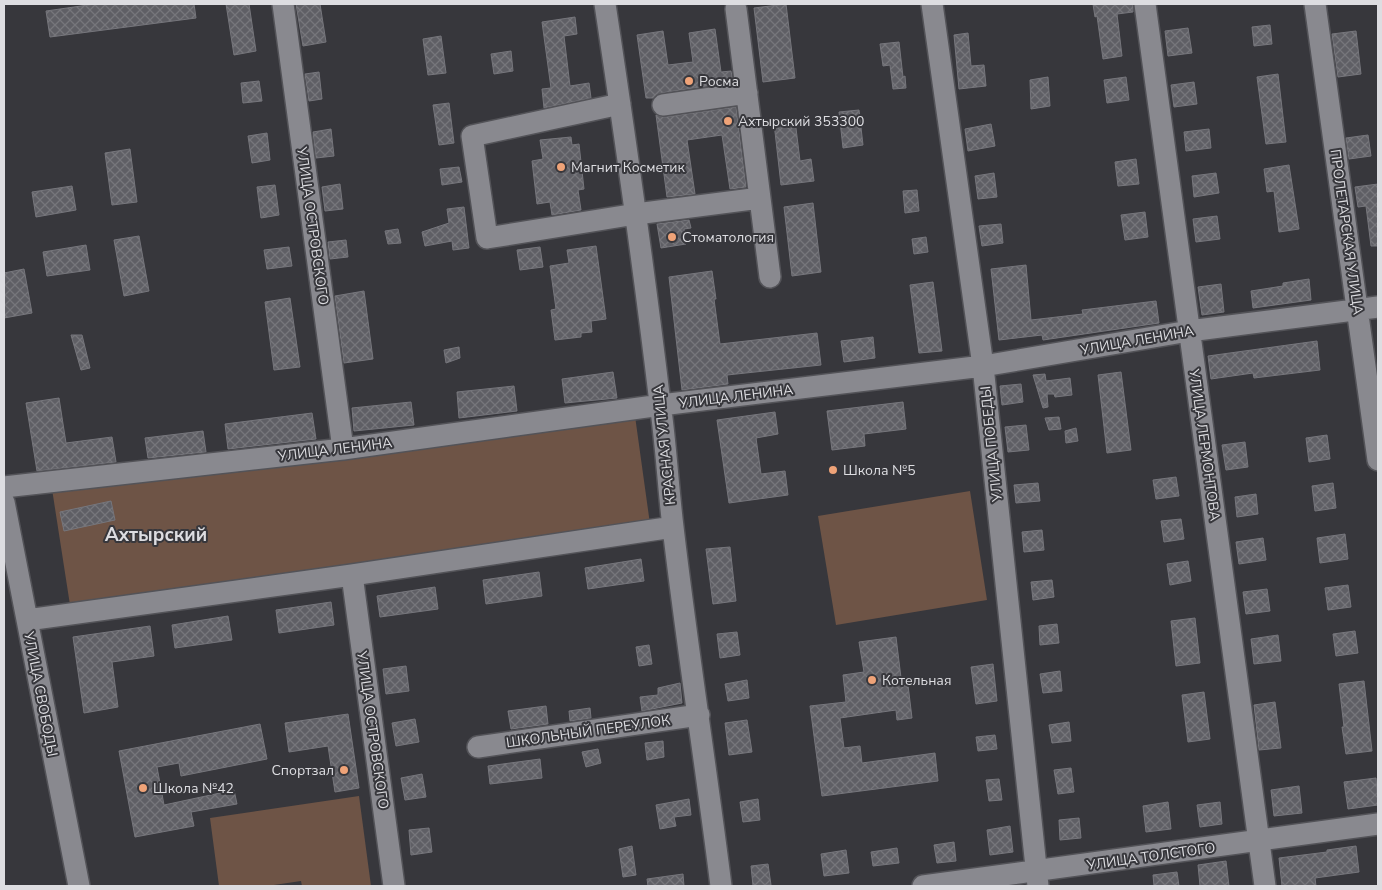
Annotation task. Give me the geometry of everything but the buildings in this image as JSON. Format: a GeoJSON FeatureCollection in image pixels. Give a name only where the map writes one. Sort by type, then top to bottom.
{"type":"FeatureCollection","features":[{"type":"Feature","properties":{"kind":"street","name":"УЛИЦА ОСТРОВСКОГО"},"geometry":{"type":"LineString","coordinates":[[283,4],[343,449]]}},
{"type":"Feature","properties":{"kind":"street","name":"КРАСНАЯ УЛИЦА"},"geometry":{"type":"LineString","coordinates":[[605,4],[636,214],[661,405],[673,527],[721,886]]}},
{"type":"Feature","properties":{"kind":"street","name":"УЛИЦА ПОБЕДЫ"},"geometry":{"type":"LineString","coordinates":[[932,4],[983,366],[1038,879]]}},
{"type":"Feature","properties":{"kind":"street","name":"УЛИЦА ЛЕРМОНТОВА"},"geometry":{"type":"LineString","coordinates":[[1145,4],[1265,886]]}},
{"type":"Feature","properties":{"kind":"street","name":"ПРОЛЕТАРСКАЯ УЛИЦА"},"geometry":{"type":"LineString","coordinates":[[1315,4],[1368,308],[1378,460]]}},
{"type":"Feature","properties":{"kind":"street"},"geometry":{"type":"LineString","coordinates":[[736,9],[770,277]]}},
{"type":"Feature","properties":{"kind":"street"},"geometry":{"type":"LineString","coordinates":[[663,105],[747,93]]}},
{"type":"Feature","properties":{"kind":"street"},"geometry":{"type":"LineString","coordinates":[[620,104],[472,136],[487,238],[636,214],[760,198]]}},
{"type":"Feature","properties":{"kind":"street","name":"УЛИЦА ЛЕНИНА"},"geometry":{"type":"LineString","coordinates":[[4,487],[343,449],[661,405],[983,366],[1189,331],[1368,308]]}},
{"type":"Feature","properties":{"kind":"street","name":"УЛИЦА СВОБОДЫ"},"geometry":{"type":"LineString","coordinates":[[4,502],[79,886]]}},
{"type":"Feature","properties":{"kind":"street"},"geometry":{"type":"LineString","coordinates":[[27,620],[673,527]]}},
{"type":"Feature","properties":{"kind":"street","name":"УЛИЦА ОСТРОВСКОГО"},"geometry":{"type":"LineString","coordinates":[[352,574],[394,886]]}},
{"type":"Feature","properties":{"kind":"street","name":"ШКОЛЬНЫЙ ПЕРЕУЛОК"},"geometry":{"type":"LineString","coordinates":[[478,747],[699,715]]}},
{"type":"Feature","properties":{"kind":"street","name":"УЛИЦА ТОЛСТОГО"},"geometry":{"type":"LineString","coordinates":[[923,886],[1038,879],[1259,841],[1378,824]]}},
{"type":"Feature","properties":{"kind":"shaded area"},"geometry":{"type":"Polygon","coordinates":[[[635,416],[650,524],[70,605],[52,489],[635,416]]]}},
{"type":"Feature","properties":{"kind":"shaded area"},"geometry":{"type":"Polygon","coordinates":[[[970,491],[987,600],[836,625],[818,516],[970,491]]]}},
{"type":"Feature","properties":{"kind":"shaded area"},"geometry":{"type":"Polygon","coordinates":[[[359,796],[371,886],[302,886],[301,881],[267,886],[219,886],[210,818],[359,796]]]}},
{"type":"Feature","properties":{"kind":"place","name":"Росма"},"geometry":{"type":"Point","coordinates":[689,81]}},
{"type":"Feature","properties":{"kind":"place","name":"Ахтырский 353300"},"geometry":{"type":"Point","coordinates":[728,121]}},
{"type":"Feature","properties":{"kind":"place","name":"Магнит Косметик"},"geometry":{"type":"Point","coordinates":[561,167]}},
{"type":"Feature","properties":{"kind":"place","name":"Стоматология"},"geometry":{"type":"Point","coordinates":[672,237]}},
{"type":"Feature","properties":{"kind":"place","name":"Школа №5"},"geometry":{"type":"Point","coordinates":[833,470]}},
{"type":"Feature","properties":{"kind":"place","name":"Котельная"},"geometry":{"type":"Point","coordinates":[872,680]}},
{"type":"Feature","properties":{"kind":"place","name":"Спортзал"},"geometry":{"type":"Point","coordinates":[344,770]}},
{"type":"Feature","properties":{"kind":"place","name":"Школа №42"},"geometry":{"type":"Point","coordinates":[143,788]}},
{"type":"Feature","properties":{"kind":"district","name":"Ахтырский"},"geometry":{"type":"Point","coordinates":[156,534]}}]}
